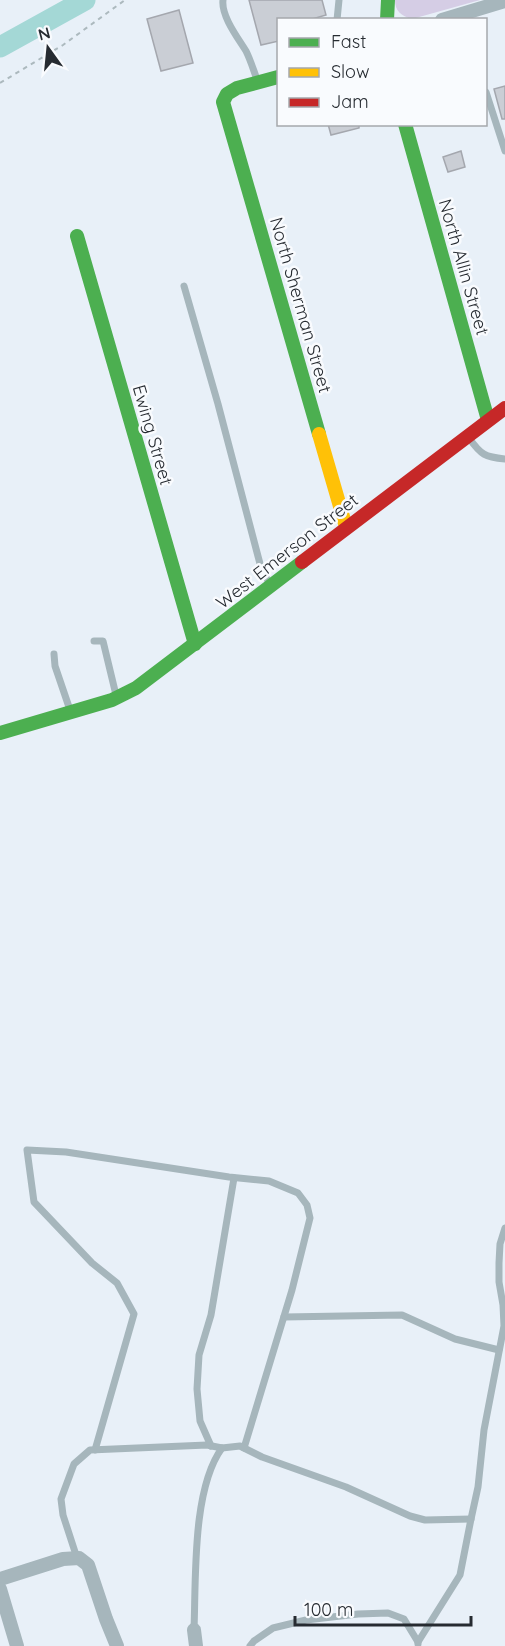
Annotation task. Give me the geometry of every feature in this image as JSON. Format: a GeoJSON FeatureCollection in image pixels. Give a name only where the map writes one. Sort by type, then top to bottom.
{"type":"FeatureCollection","features":[{"type":"Feature","properties":{"kind":"street"},"geometry":{"type":"LineString","coordinates":[[387,18],[388,0]]}},
{"type":"Feature","properties":{"kind":"street"},"geometry":{"type":"LineString","coordinates":[[465,16],[505,1]]}},
{"type":"Feature","properties":{"kind":"street"},"geometry":{"type":"LineString","coordinates":[[258,82],[277,77]]}},
{"type":"Feature","properties":{"kind":"street","name":"North Sherman Street"},"geometry":{"type":"LineString","coordinates":[[258,82],[237,88],[227,94],[223,102],[346,527]]}},
{"type":"Feature","properties":{"kind":"street","name":"North Allin Street"},"geometry":{"type":"LineString","coordinates":[[406,126],[488,420]]}},
{"type":"Feature","properties":{"kind":"street","name":"Ewing Street"},"geometry":{"type":"LineString","coordinates":[[77,236],[195,644]]}},
{"type":"Feature","properties":{"kind":"street","name":"West Emerson Street"},"geometry":{"type":"LineString","coordinates":[[0,733],[117,698],[136,688],[505,408]]}},
{"type":"Feature","properties":{"kind":"street"},"geometry":{"type":"LineString","coordinates":[[0,1579],[63,1559],[77,1558],[86,1562],[117,1646]]}},
{"type":"Feature","properties":{"kind":"street"},"geometry":{"type":"LineString","coordinates":[[0,1589],[16,1646]]}},
{"type":"Feature","properties":{"kind":"street"},"geometry":{"type":"LineString","coordinates":[[194,1630],[196,1646]]}},
{"type":"Feature","properties":{"kind":"lane"},"geometry":{"type":"LineString","coordinates":[[223,0],[222,6],[247,53],[258,82]]}},
{"type":"Feature","properties":{"kind":"lane"},"geometry":{"type":"LineString","coordinates":[[337,18],[339,0]]}},
{"type":"Feature","properties":{"kind":"lane"},"geometry":{"type":"LineString","coordinates":[[487,95],[505,151]]}},
{"type":"Feature","properties":{"kind":"lane"},"geometry":{"type":"LineString","coordinates":[[183,286],[218,404],[262,571],[271,586]]}},
{"type":"Feature","properties":{"kind":"lane"},"geometry":{"type":"LineString","coordinates":[[468,436],[487,457],[505,459]]}},
{"type":"Feature","properties":{"kind":"lane"},"geometry":{"type":"LineString","coordinates":[[94,641],[103,641],[117,698]]}},
{"type":"Feature","properties":{"kind":"lane"},"geometry":{"type":"LineString","coordinates":[[54,654],[55,666],[77,710]]}},
{"type":"Feature","properties":{"kind":"lane"},"geometry":{"type":"LineString","coordinates":[[95,1450],[134,1314],[117,1283],[92,1263],[34,1202],[27,1150],[66,1152],[234,1178],[269,1181],[298,1193],[307,1205],[310,1218],[284,1317],[244,1448]]}},
{"type":"Feature","properties":{"kind":"lane"},"geometry":{"type":"LineString","coordinates":[[211,1446],[200,1421],[197,1389],[199,1355],[211,1315],[234,1178]]}},
{"type":"Feature","properties":{"kind":"lane"},"geometry":{"type":"LineString","coordinates":[[418,1644],[459,1575],[478,1487],[484,1430],[504,1326],[499,1263],[500,1244],[505,1228]]}},
{"type":"Feature","properties":{"kind":"lane"},"geometry":{"type":"LineString","coordinates":[[284,1317],[402,1315],[455,1339],[499,1350]]}},
{"type":"Feature","properties":{"kind":"lane"},"geometry":{"type":"LineString","coordinates":[[77,1558],[63,1515],[61,1499],[74,1464],[90,1450],[240,1446],[262,1457],[346,1487],[410,1516],[425,1520],[471,1519]]}},
{"type":"Feature","properties":{"kind":"lane"},"geometry":{"type":"LineString","coordinates":[[194,1630],[201,1499],[210,1466],[222,1448]]}},
{"type":"Feature","properties":{"kind":"lane"},"geometry":{"type":"LineString","coordinates":[[250,1646],[273,1628],[306,1620],[378,1613],[388,1613],[404,1619],[418,1644]]}},
{"type":"Feature","properties":{"kind":"path"},"geometry":{"type":"LineString","coordinates":[[0,83],[63,45],[125,0]]}},
{"type":"Feature","properties":{"kind":"shaded area"},"geometry":{"type":"Polygon","coordinates":[[[395,0],[480,0],[416,18],[405,16],[396,7],[395,0]]]}},
{"type":"Feature","properties":{"kind":"building"},"geometry":{"type":"Polygon","coordinates":[[[249,0],[322,0],[326,15],[316,18],[277,18],[277,41],[261,45],[249,0]]]}},
{"type":"Feature","properties":{"kind":"building"},"geometry":{"type":"Polygon","coordinates":[[[179,10],[193,63],[161,71],[147,19],[179,10]]]}},
{"type":"Feature","properties":{"kind":"building"},"geometry":{"type":"Polygon","coordinates":[[[505,86],[505,119],[502,119],[494,89],[505,86]]]}},
{"type":"Feature","properties":{"kind":"building"},"geometry":{"type":"Polygon","coordinates":[[[329,126],[359,126],[359,128],[331,135],[329,126]]]}},
{"type":"Feature","properties":{"kind":"building"},"geometry":{"type":"Polygon","coordinates":[[[461,151],[465,167],[448,172],[443,157],[461,151]]]}},
{"type":"Feature","properties":{"kind":"waterway"},"geometry":{"type":"LineString","coordinates":[[0,47],[85,0]]}},
{"type":"Feature","properties":{"kind":"traffic: fast"},"geometry":{"type":"LineString","coordinates":[[387,18],[388,0]]}},
{"type":"Feature","properties":{"kind":"traffic: fast"},"geometry":{"type":"LineString","coordinates":[[277,77],[237,88],[227,94],[223,102],[319,434]]}},
{"type":"Feature","properties":{"kind":"traffic: fast"},"geometry":{"type":"LineString","coordinates":[[406,126],[488,420]]}},
{"type":"Feature","properties":{"kind":"traffic: fast"},"geometry":{"type":"LineString","coordinates":[[77,236],[195,644]]}},
{"type":"Feature","properties":{"kind":"traffic: fast"},"geometry":{"type":"LineString","coordinates":[[0,733],[112,700],[136,688],[302,562]]}},
{"type":"Feature","properties":{"kind":"traffic: slow"},"geometry":{"type":"LineString","coordinates":[[319,434],[346,527]]}},
{"type":"Feature","properties":{"kind":"traffic: jam"},"geometry":{"type":"LineString","coordinates":[[302,562],[505,408]]}}]}
